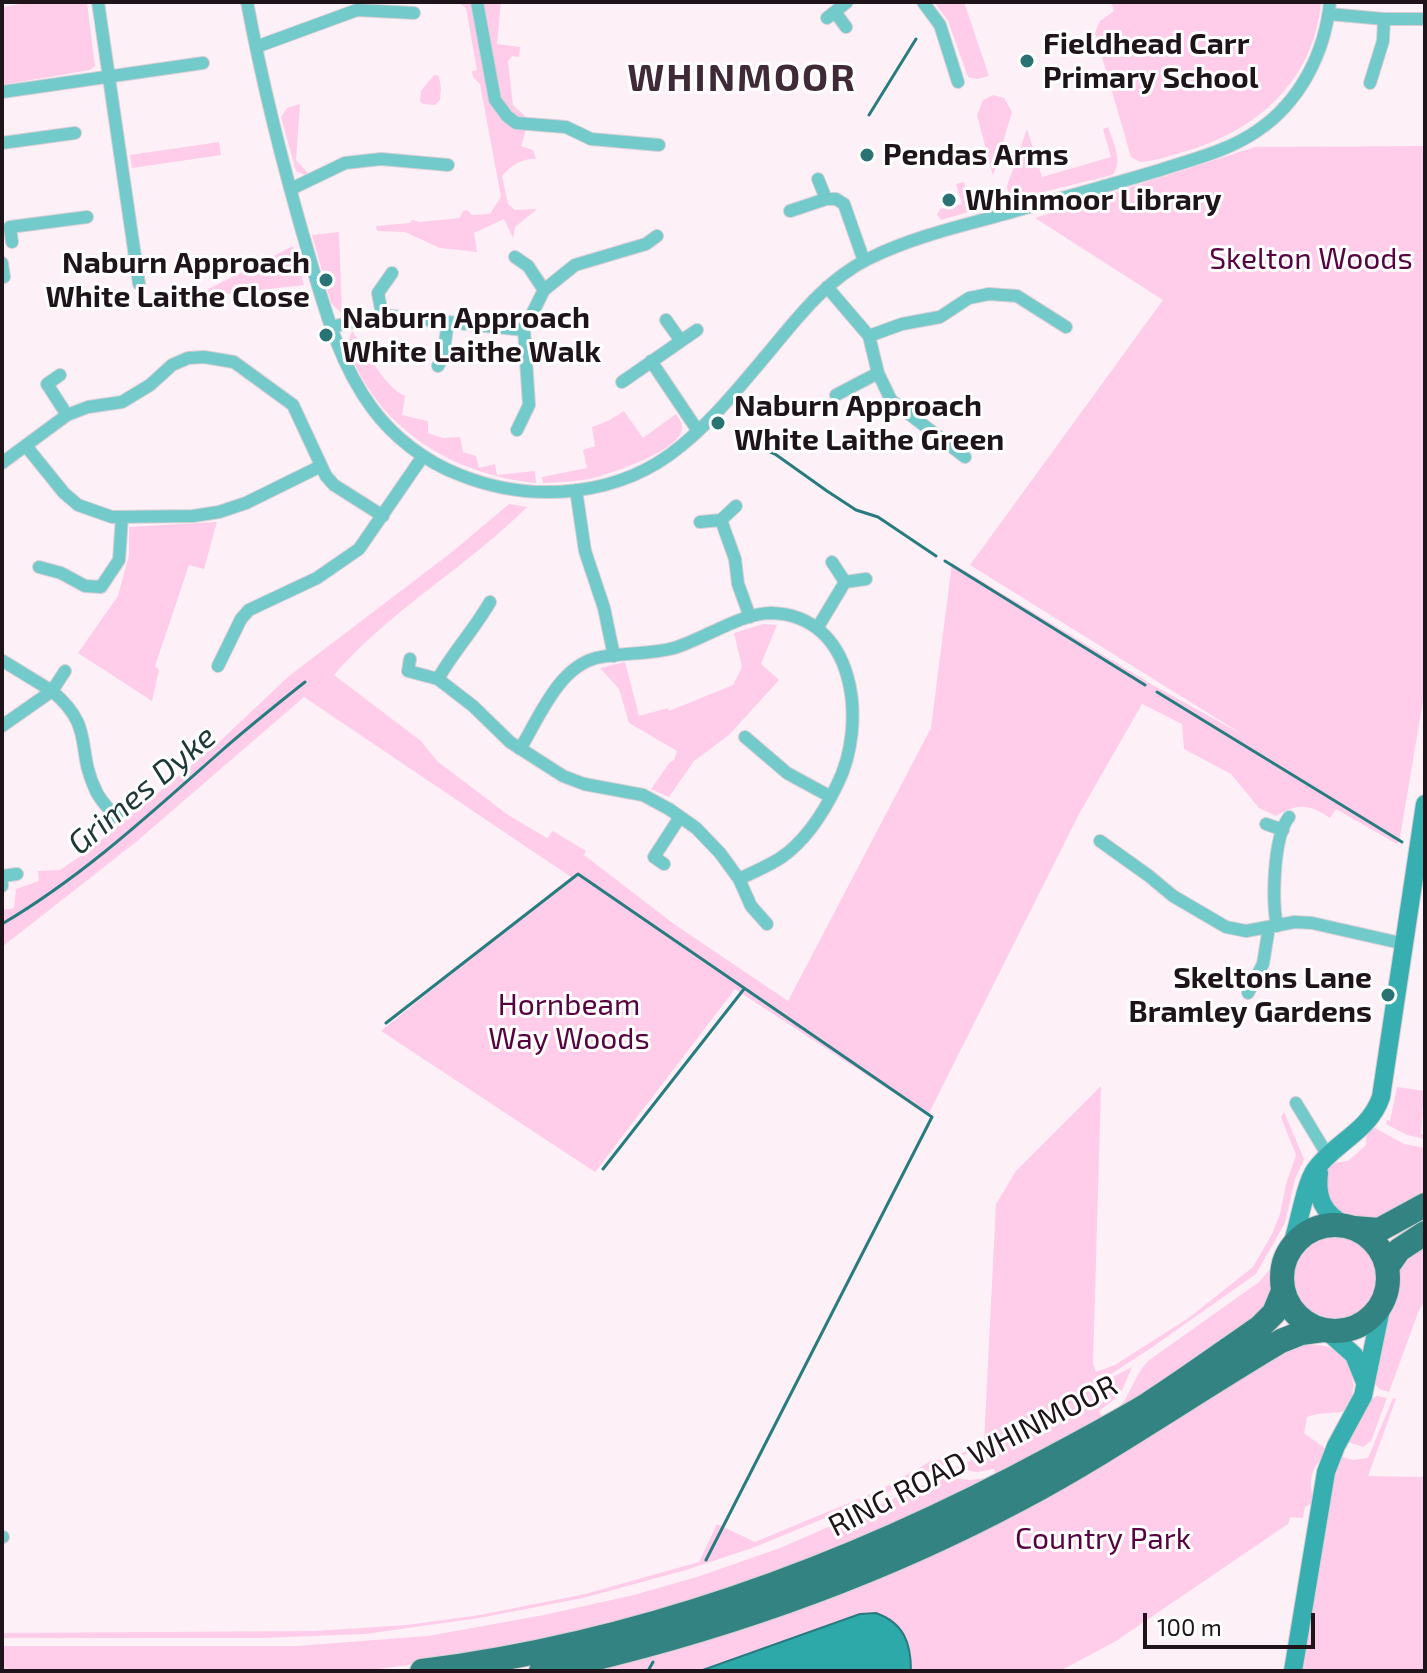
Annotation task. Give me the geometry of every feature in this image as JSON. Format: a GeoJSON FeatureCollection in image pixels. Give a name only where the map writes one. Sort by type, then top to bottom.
{"type":"FeatureCollection","features":[{"type":"Feature","properties":{"kind":"highway"},"geometry":{"type":"LineString","coordinates":[[1350,1227],[1378,1246],[1387,1267],[1387,1289],[1382,1304],[1364,1323],[1352,1329],[1325,1331],[1299,1318],[1283,1291],[1283,1267],[1291,1247],[1300,1237],[1321,1226],[1350,1227],[1379,1230],[1425,1205]]}},
{"type":"Feature","properties":{"kind":"highway"},"geometry":{"type":"LineString","coordinates":[[1387,1267],[1399,1250],[1425,1233]]}},
{"type":"Feature","properties":{"kind":"highway","name":"RING ROAD WHINMOOR"},"geometry":{"type":"LineString","coordinates":[[1112,1435],[1260,1327],[1274,1313],[1283,1291]]}},
{"type":"Feature","properties":{"kind":"highway","name":"RING ROAD WHINMOOR"},"geometry":{"type":"LineString","coordinates":[[541,1671],[668,1640],[792,1600],[884,1563],[1281,1341],[1301,1333],[1325,1331]]}},
{"type":"Feature","properties":{"kind":"highway","name":"RING ROAD WHINMOOR"},"geometry":{"type":"LineString","coordinates":[[422,1671],[533,1652],[695,1611],[798,1576],[1016,1489]]}},
{"type":"Feature","properties":{"kind":"street"},"geometry":{"type":"LineString","coordinates":[[98,2],[139,284]]}},
{"type":"Feature","properties":{"kind":"street"},"geometry":{"type":"LineString","coordinates":[[247,2],[266,100],[331,327],[347,367],[371,407],[401,440],[423,456],[458,475],[502,489],[540,492],[605,485],[649,468],[678,449],[698,431],[807,306],[827,287],[864,261],[898,245],[1206,156],[1243,139],[1269,121],[1294,96],[1314,63],[1330,8],[1384,19],[1425,19]]}},
{"type":"Feature","properties":{"kind":"street"},"geometry":{"type":"LineString","coordinates":[[477,2],[495,100],[507,116],[516,123],[566,127],[591,139],[659,145]]}},
{"type":"Feature","properties":{"kind":"street"},"geometry":{"type":"LineString","coordinates":[[846,27],[831,15],[847,2]]}},
{"type":"Feature","properties":{"kind":"street"},"geometry":{"type":"LineString","coordinates":[[923,2],[940,25],[958,82]]}},
{"type":"Feature","properties":{"kind":"street"},"geometry":{"type":"LineString","coordinates":[[256,47],[357,10],[414,13]]}},
{"type":"Feature","properties":{"kind":"street"},"geometry":{"type":"LineString","coordinates":[[1370,83],[1383,41],[1384,19]]}},
{"type":"Feature","properties":{"kind":"street"},"geometry":{"type":"LineString","coordinates":[[2,92],[203,63]]}},
{"type":"Feature","properties":{"kind":"street"},"geometry":{"type":"LineString","coordinates":[[2,143],[75,133]]}},
{"type":"Feature","properties":{"kind":"street"},"geometry":{"type":"LineString","coordinates":[[291,189],[345,163],[381,159],[448,165]]}},
{"type":"Feature","properties":{"kind":"street"},"geometry":{"type":"LineString","coordinates":[[818,179],[826,199]]}},
{"type":"Feature","properties":{"kind":"street"},"geometry":{"type":"LineString","coordinates":[[790,211],[826,199],[836,199],[844,204],[864,261]]}},
{"type":"Feature","properties":{"kind":"street"},"geometry":{"type":"LineString","coordinates":[[12,242],[10,227],[87,217]]}},
{"type":"Feature","properties":{"kind":"street"},"geometry":{"type":"LineString","coordinates":[[517,430],[529,405],[524,330],[544,290],[575,265],[603,254],[646,244],[657,236]]}},
{"type":"Feature","properties":{"kind":"street"},"geometry":{"type":"LineString","coordinates":[[515,257],[528,266],[544,290]]}},
{"type":"Feature","properties":{"kind":"street"},"geometry":{"type":"LineString","coordinates":[[2,263],[3,273]]}},
{"type":"Feature","properties":{"kind":"street"},"geometry":{"type":"LineString","coordinates":[[382,315],[378,293],[392,273]]}},
{"type":"Feature","properties":{"kind":"street"},"geometry":{"type":"LineString","coordinates":[[827,287],[869,336],[878,373],[891,400],[965,457]]}},
{"type":"Feature","properties":{"kind":"street"},"geometry":{"type":"LineString","coordinates":[[869,336],[902,324],[940,317],[969,298],[989,294],[1017,296],[1066,327]]}},
{"type":"Feature","properties":{"kind":"street"},"geometry":{"type":"LineString","coordinates":[[331,327],[382,315],[524,330]]}},
{"type":"Feature","properties":{"kind":"street"},"geometry":{"type":"LineString","coordinates":[[666,320],[681,341]]}},
{"type":"Feature","properties":{"kind":"street"},"geometry":{"type":"LineString","coordinates":[[438,366],[443,356],[448,322]]}},
{"type":"Feature","properties":{"kind":"street"},"geometry":{"type":"LineString","coordinates":[[622,382],[697,330]]}},
{"type":"Feature","properties":{"kind":"street"},"geometry":{"type":"LineString","coordinates":[[2,463],[67,415],[88,407],[122,402],[150,385],[172,365],[188,358],[220,357],[273,382],[298,413],[321,466],[334,485],[383,516]]}},
{"type":"Feature","properties":{"kind":"street"},"geometry":{"type":"LineString","coordinates":[[651,361],[698,431]]}},
{"type":"Feature","properties":{"kind":"street"},"geometry":{"type":"LineString","coordinates":[[836,395],[878,373]]}},
{"type":"Feature","properties":{"kind":"street"},"geometry":{"type":"LineString","coordinates":[[60,375],[47,384],[67,415]]}},
{"type":"Feature","properties":{"kind":"street"},"geometry":{"type":"LineString","coordinates":[[26,446],[64,493],[78,505],[94,512],[122,517],[193,516],[219,512],[246,503],[321,466]]}},
{"type":"Feature","properties":{"kind":"street"},"geometry":{"type":"LineString","coordinates":[[218,666],[241,619],[249,610],[338,565],[359,549],[423,456]]}},
{"type":"Feature","properties":{"kind":"street"},"geometry":{"type":"LineString","coordinates":[[576,490],[585,551],[604,608],[614,656]]}},
{"type":"Feature","properties":{"kind":"street"},"geometry":{"type":"LineString","coordinates":[[700,522],[721,520],[736,506]]}},
{"type":"Feature","properties":{"kind":"street"},"geometry":{"type":"LineString","coordinates":[[39,567],[61,573],[85,586],[101,587],[119,560],[122,517]]}},
{"type":"Feature","properties":{"kind":"street"},"geometry":{"type":"LineString","coordinates":[[721,520],[750,617]]}},
{"type":"Feature","properties":{"kind":"street"},"geometry":{"type":"LineString","coordinates":[[832,562],[845,582]]}},
{"type":"Feature","properties":{"kind":"street"},"geometry":{"type":"LineString","coordinates":[[845,582],[866,579]]}},
{"type":"Feature","properties":{"kind":"street"},"geometry":{"type":"LineString","coordinates":[[818,627],[845,582]]}},
{"type":"Feature","properties":{"kind":"street"},"geometry":{"type":"LineString","coordinates":[[438,679],[490,602]]}},
{"type":"Feature","properties":{"kind":"street"},"geometry":{"type":"LineString","coordinates":[[520,749],[560,684],[571,671],[595,658],[667,650],[763,613],[793,615],[818,627],[842,662],[853,703],[846,763],[831,797],[810,828],[784,856],[739,879]]}},
{"type":"Feature","properties":{"kind":"street"},"geometry":{"type":"LineString","coordinates":[[410,659],[408,671],[438,679],[520,749],[573,780],[643,795],[680,817],[708,840],[739,879],[751,906],[767,924]]}},
{"type":"Feature","properties":{"kind":"street"},"geometry":{"type":"LineString","coordinates":[[3,661],[52,691],[70,706],[82,730],[93,785],[110,820],[126,806]]}},
{"type":"Feature","properties":{"kind":"street"},"geometry":{"type":"LineString","coordinates":[[2,726],[52,691],[65,671]]}},
{"type":"Feature","properties":{"kind":"street"},"geometry":{"type":"LineString","coordinates":[[745,737],[787,773],[831,797]]}},
{"type":"Feature","properties":{"kind":"street"},"geometry":{"type":"LineString","coordinates":[[1291,1247],[1302,1215],[1307,1186],[1325,1159],[1359,1132],[1378,1106],[1425,804]]}},
{"type":"Feature","properties":{"kind":"street"},"geometry":{"type":"LineString","coordinates":[[664,864],[654,857],[680,817]]}},
{"type":"Feature","properties":{"kind":"street"},"geometry":{"type":"LineString","coordinates":[[1248,993],[1263,964],[1273,926],[1283,830],[1289,817]]}},
{"type":"Feature","properties":{"kind":"street"},"geometry":{"type":"LineString","coordinates":[[1266,824],[1283,830]]}},
{"type":"Feature","properties":{"kind":"street"},"geometry":{"type":"LineString","coordinates":[[1100,841],[1204,916],[1226,927],[1246,931],[1295,922],[1331,925],[1360,935],[1405,944]]}},
{"type":"Feature","properties":{"kind":"street"},"geometry":{"type":"LineString","coordinates":[[2,876],[17,874]]}},
{"type":"Feature","properties":{"kind":"street"},"geometry":{"type":"LineString","coordinates":[[1296,1103],[1325,1159],[1318,1187],[1321,1202],[1328,1214],[1350,1227]]}},
{"type":"Feature","properties":{"kind":"street"},"geometry":{"type":"LineString","coordinates":[[1293,1671],[1326,1472],[1359,1404],[1382,1304]]}},
{"type":"Feature","properties":{"kind":"street"},"geometry":{"type":"LineString","coordinates":[[1325,1331],[1339,1339],[1354,1355],[1365,1383]]}},
{"type":"Feature","properties":{"kind":"green space"},"geometry":{"type":"Polygon","coordinates":[[[32,2],[87,3],[95,66],[90,70],[2,85],[2,7],[32,2]]]}},
{"type":"Feature","properties":{"kind":"green space"},"geometry":{"type":"Polygon","coordinates":[[[458,2],[501,2],[497,44],[520,47],[519,57],[512,56],[508,61],[513,105],[529,120],[521,146],[533,150],[536,159],[517,163],[502,176],[508,204],[515,210],[537,209],[515,227],[513,238],[504,219],[474,233],[477,252],[440,248],[405,232],[377,231],[376,226],[410,223],[412,220],[460,218],[467,210],[472,215],[490,214],[501,197],[480,84],[473,77],[472,71],[477,70],[466,8],[458,2]]]}},
{"type":"Feature","properties":{"kind":"green space"},"geometry":{"type":"Polygon","coordinates":[[[934,2],[964,2],[989,76],[977,79],[968,77],[948,21],[934,2]]]}},
{"type":"Feature","properties":{"kind":"green space"},"geometry":{"type":"Polygon","coordinates":[[[1111,2],[1321,2],[1307,56],[1294,79],[1257,117],[1210,143],[1140,162],[1131,157],[1095,33],[1100,21],[1114,11],[1111,2]]]}},
{"type":"Feature","properties":{"kind":"green space"},"geometry":{"type":"Polygon","coordinates":[[[434,75],[439,76],[440,100],[435,105],[423,104],[420,101],[421,91],[434,75]]]}},
{"type":"Feature","properties":{"kind":"green space"},"geometry":{"type":"Polygon","coordinates":[[[993,95],[1004,98],[1012,112],[993,176],[977,115],[983,100],[993,95]]]}},
{"type":"Feature","properties":{"kind":"green space"},"geometry":{"type":"Polygon","coordinates":[[[300,104],[296,160],[308,173],[305,175],[296,171],[281,117],[287,108],[300,104]]]}},
{"type":"Feature","properties":{"kind":"green space"},"geometry":{"type":"Polygon","coordinates":[[[1108,127],[1117,158],[1112,175],[1019,198],[1008,192],[1007,186],[1027,129],[1042,177],[1111,157],[1103,129],[1108,127]]]}},
{"type":"Feature","properties":{"kind":"green space"},"geometry":{"type":"Polygon","coordinates":[[[219,142],[221,155],[132,168],[130,155],[219,142]]]}},
{"type":"Feature","properties":{"kind":"green space"},"geometry":{"type":"Polygon","coordinates":[[[1425,146],[1425,689],[1397,844],[1336,809],[1330,818],[1303,807],[1276,816],[1259,808],[1231,774],[1184,749],[1182,724],[1142,704],[1079,814],[928,1115],[735,989],[595,1172],[381,1031],[571,877],[304,697],[136,842],[2,947],[2,910],[14,908],[16,889],[39,881],[38,871],[60,870],[88,851],[217,744],[289,676],[452,552],[509,504],[527,507],[379,630],[334,675],[421,741],[438,762],[508,815],[547,838],[553,831],[586,851],[584,855],[674,924],[788,1001],[931,728],[952,563],[1151,684],[1245,736],[970,565],[1163,300],[1035,218],[1255,147],[1425,146]]]}},
{"type":"Feature","properties":{"kind":"green space"},"geometry":{"type":"Polygon","coordinates":[[[964,182],[972,211],[941,220],[937,215],[940,209],[962,204],[956,184],[964,182]]]}},
{"type":"Feature","properties":{"kind":"green space"},"geometry":{"type":"Polygon","coordinates":[[[339,232],[342,314],[331,303],[312,235],[339,232]]]}},
{"type":"Feature","properties":{"kind":"green space"},"geometry":{"type":"Polygon","coordinates":[[[293,246],[304,285],[191,298],[293,246]]]}},
{"type":"Feature","properties":{"kind":"green space"},"geometry":{"type":"Polygon","coordinates":[[[352,331],[383,377],[405,396],[402,415],[428,421],[428,433],[443,438],[460,437],[463,452],[476,456],[479,468],[495,464],[497,475],[535,471],[536,483],[505,478],[475,470],[420,442],[376,400],[359,373],[347,344],[352,331]]]}},
{"type":"Feature","properties":{"kind":"green space"},"geometry":{"type":"Polygon","coordinates":[[[624,411],[643,438],[676,414],[682,425],[681,432],[667,447],[628,467],[587,479],[543,483],[542,477],[587,468],[583,450],[595,446],[592,427],[624,411]]]}},
{"type":"Feature","properties":{"kind":"green space"},"geometry":{"type":"Polygon","coordinates":[[[217,522],[204,569],[189,565],[155,666],[159,670],[152,701],[78,653],[118,596],[129,555],[129,527],[217,522]]]}},
{"type":"Feature","properties":{"kind":"green space"},"geometry":{"type":"Polygon","coordinates":[[[763,624],[777,625],[761,664],[779,680],[729,735],[694,761],[669,797],[651,789],[674,760],[677,751],[629,723],[619,689],[600,668],[625,662],[639,716],[668,708],[669,711],[733,685],[742,667],[734,633],[763,624]]]}},
{"type":"Feature","properties":{"kind":"green space","name":"Country Park"},"geometry":{"type":"Polygon","coordinates":[[[1101,1086],[1093,1363],[1096,1372],[1115,1365],[1190,1317],[1253,1267],[1280,1214],[1296,1155],[1281,1117],[1284,1112],[1304,1159],[1295,1179],[1285,1223],[1256,1274],[1111,1374],[1096,1376],[1098,1385],[1132,1367],[1120,1395],[1099,1411],[1121,1450],[1296,1347],[1325,1346],[1336,1351],[1350,1369],[1353,1395],[1349,1410],[1307,1417],[1304,1433],[1327,1450],[1313,1471],[1311,1484],[1315,1501],[1305,1507],[1303,1518],[1290,1517],[1288,1524],[1116,1641],[1060,1671],[570,1671],[956,1500],[701,1602],[464,1658],[362,1671],[2,1671],[2,1646],[297,1646],[428,1636],[544,1615],[634,1595],[700,1576],[780,1548],[943,1477],[970,1480],[996,1477],[994,1469],[977,1472],[955,1468],[987,1453],[985,1445],[883,1494],[755,1547],[686,1570],[583,1598],[479,1618],[365,1634],[261,1638],[2,1638],[2,1633],[314,1631],[407,1625],[480,1615],[585,1594],[699,1562],[717,1524],[755,1542],[880,1490],[931,1461],[952,1458],[984,1443],[996,1204],[1016,1171],[1101,1086]]]}},
{"type":"Feature","properties":{"kind":"green space"},"geometry":{"type":"Polygon","coordinates":[[[1397,1087],[1424,1091],[1421,1134],[1425,1134],[1425,1139],[1407,1135],[1386,1124],[1387,1120],[1390,1121],[1397,1087]]]}},
{"type":"Feature","properties":{"kind":"green space"},"geometry":{"type":"Polygon","coordinates":[[[1373,1127],[1404,1144],[1425,1148],[1425,1196],[1389,1216],[1363,1223],[1329,1211],[1324,1176],[1333,1163],[1348,1161],[1366,1145],[1367,1135],[1373,1127]]]}},
{"type":"Feature","properties":{"kind":"green space"},"geometry":{"type":"Polygon","coordinates":[[[1335,1232],[1353,1236],[1367,1246],[1377,1260],[1381,1278],[1377,1296],[1367,1310],[1353,1320],[1335,1324],[1317,1320],[1303,1310],[1293,1296],[1289,1278],[1293,1260],[1303,1246],[1317,1236],[1335,1232]]]}},
{"type":"Feature","properties":{"kind":"green space"},"geometry":{"type":"Polygon","coordinates":[[[1425,1240],[1425,1301],[1389,1392],[1379,1389],[1372,1380],[1397,1267],[1425,1240]]]}},
{"type":"Feature","properties":{"kind":"green space"},"geometry":{"type":"Polygon","coordinates":[[[1271,1268],[1272,1297],[1264,1314],[1117,1411],[1148,1361],[1259,1282],[1271,1268]]]}},
{"type":"Feature","properties":{"kind":"green space"},"geometry":{"type":"Polygon","coordinates":[[[1377,1396],[1387,1398],[1371,1441],[1363,1447],[1345,1441],[1369,1400],[1377,1396]]]}},
{"type":"Feature","properties":{"kind":"green space"},"geometry":{"type":"Polygon","coordinates":[[[1393,1398],[1396,1399],[1368,1476],[1425,1477],[1425,1671],[1303,1671],[1332,1475],[1339,1456],[1353,1460],[1368,1458],[1393,1398]]]}},
{"type":"Feature","properties":{"kind":"water"},"geometry":{"type":"Polygon","coordinates":[[[876,1613],[893,1622],[904,1635],[911,1671],[700,1671],[860,1614],[876,1613]]]}},
{"type":"Feature","properties":{"kind":"waterway"},"geometry":{"type":"LineString","coordinates":[[869,115],[916,39]]}},
{"type":"Feature","properties":{"kind":"waterway"},"geometry":{"type":"LineString","coordinates":[[738,438],[775,454],[856,510],[878,517],[936,556]]}},
{"type":"Feature","properties":{"kind":"waterway"},"geometry":{"type":"LineString","coordinates":[[945,561],[1145,685]]}},
{"type":"Feature","properties":{"kind":"waterway","name":"Grimes Dyke"},"geometry":{"type":"LineString","coordinates":[[2,924],[88,865],[305,682]]}},
{"type":"Feature","properties":{"kind":"waterway"},"geometry":{"type":"LineString","coordinates":[[1157,692],[1402,842]]}},
{"type":"Feature","properties":{"kind":"waterway"},"geometry":{"type":"LineString","coordinates":[[386,1023],[578,874],[932,1117],[706,1560]]}},
{"type":"Feature","properties":{"kind":"waterway"},"geometry":{"type":"LineString","coordinates":[[603,1169],[744,989]]}},
{"type":"Feature","properties":{"kind":"waterway"},"geometry":{"type":"LineString","coordinates":[[648,1671],[653,1662]]}},
{"type":"Feature","properties":{"kind":"place","name":"Fieldhead Carr Primary School"},"geometry":{"type":"Point","coordinates":[1027,61]}},
{"type":"Feature","properties":{"kind":"place","name":"Pendas Arms"},"geometry":{"type":"Point","coordinates":[867,155]}},
{"type":"Feature","properties":{"kind":"place","name":"Whinmoor Library"},"geometry":{"type":"Point","coordinates":[949,200]}},
{"type":"Feature","properties":{"kind":"place","name":"Naburn Approach White Laithe Close"},"geometry":{"type":"Point","coordinates":[326,280]}},
{"type":"Feature","properties":{"kind":"place","name":"Naburn Approach White Laithe Walk"},"geometry":{"type":"Point","coordinates":[326,335]}},
{"type":"Feature","properties":{"kind":"place","name":"Naburn Approach White Laithe Green"},"geometry":{"type":"Point","coordinates":[718,423]}},
{"type":"Feature","properties":{"kind":"place","name":"Skeltons Lane Bramley Gardens"},"geometry":{"type":"Point","coordinates":[1388,995]}},
{"type":"Feature","properties":{"kind":"district","name":"WHINMOOR"},"geometry":{"type":"Point","coordinates":[742,78]}},
{"type":"Feature","properties":{"kind":"park label","name":"Skelton Woods"},"geometry":{"type":"Point","coordinates":[1311,259]}},
{"type":"Feature","properties":{"kind":"park label","name":"Hornbeam Way Woods"},"geometry":{"type":"Point","coordinates":[569,1022]}}]}
